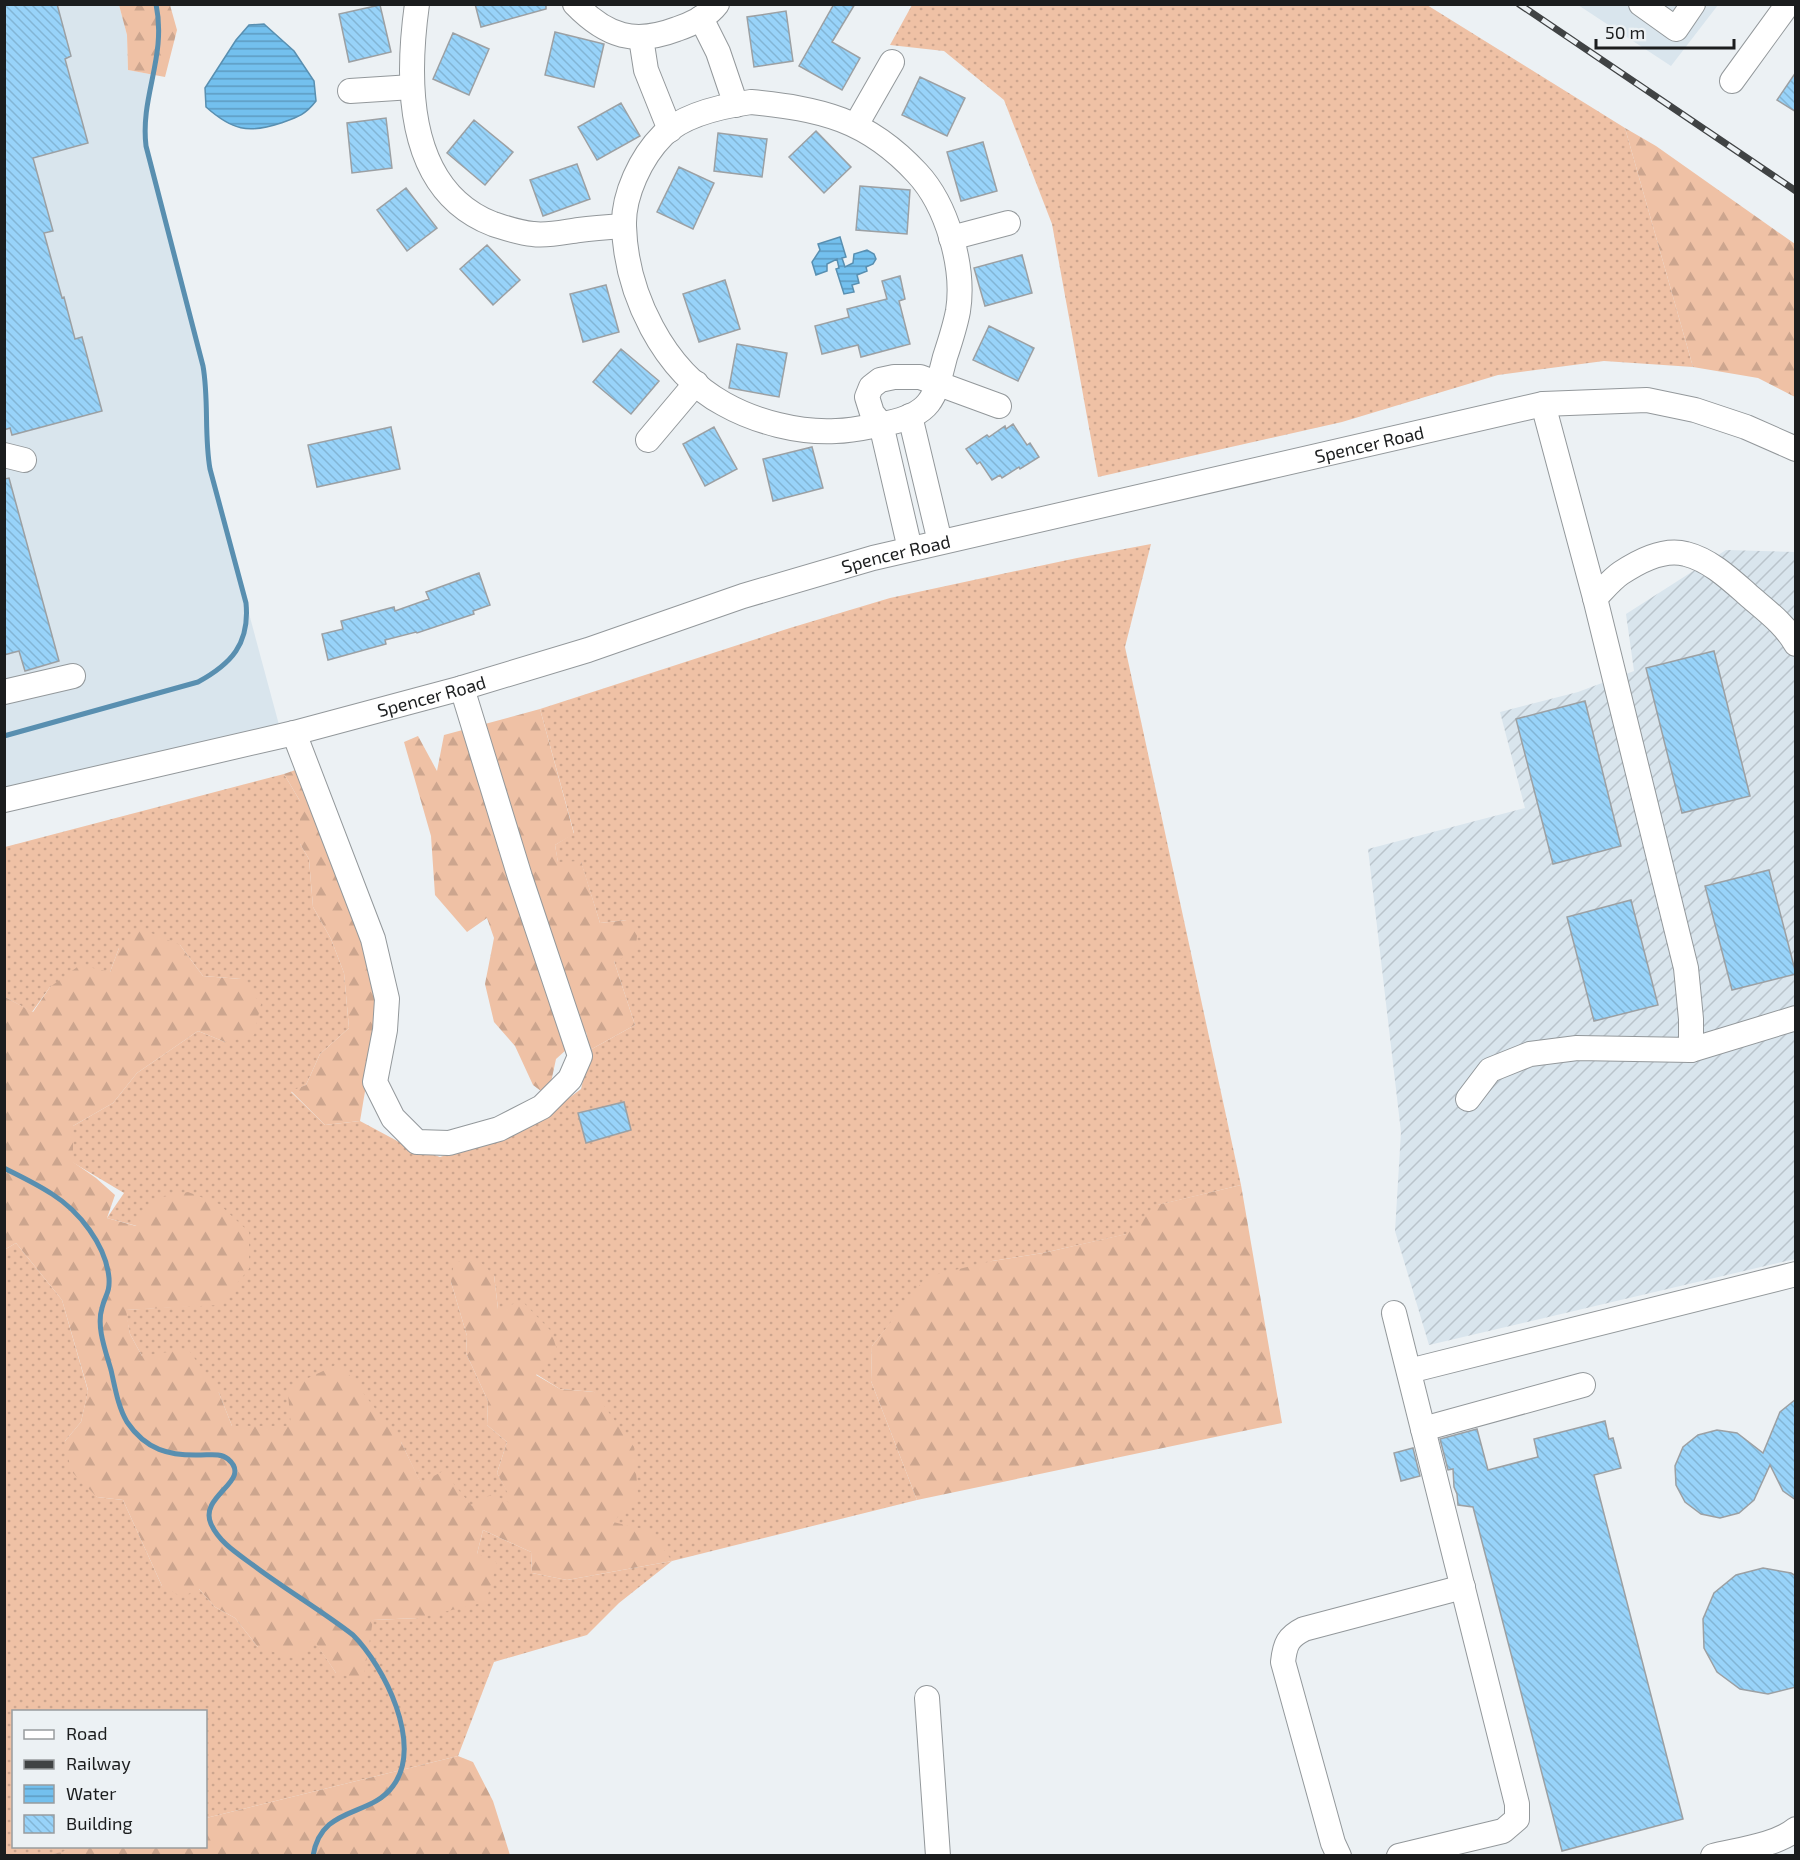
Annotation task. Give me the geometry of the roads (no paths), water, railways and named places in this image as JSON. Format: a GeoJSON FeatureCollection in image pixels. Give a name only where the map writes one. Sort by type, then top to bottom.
{"type":"FeatureCollection","features":[{"type":"Feature","properties":{"kind":"street"},"geometry":{"type":"LineString","coordinates":[[417,4],[411,64],[412,87],[428,162],[446,191],[470,213],[504,228],[535,235],[624,226]]}},
{"type":"Feature","properties":{"kind":"street"},"geometry":{"type":"LineString","coordinates":[[576,4],[586,16],[606,29],[626,37],[641,38],[664,34],[691,24],[709,11],[718,52],[736,105]]}},
{"type":"Feature","properties":{"kind":"street"},"geometry":{"type":"LineString","coordinates":[[1641,4],[1676,29],[1693,4]]}},
{"type":"Feature","properties":{"kind":"street"},"geometry":{"type":"LineString","coordinates":[[1732,81],[1788,4]]}},
{"type":"Feature","properties":{"kind":"street"},"geometry":{"type":"LineString","coordinates":[[641,38],[646,70],[670,130]]}},
{"type":"Feature","properties":{"kind":"street"},"geometry":{"type":"LineString","coordinates":[[856,125],[892,62]]}},
{"type":"Feature","properties":{"kind":"street"},"geometry":{"type":"LineString","coordinates":[[350,91],[412,87]]}},
{"type":"Feature","properties":{"kind":"street"},"geometry":{"type":"LineString","coordinates":[[751,102],[792,106],[841,118],[856,125],[890,148],[917,173],[938,205],[951,238],[959,272],[958,310],[939,385],[930,400],[918,413],[881,424],[837,431],[782,425],[724,404],[703,391],[664,349],[642,309],[633,282],[624,226],[629,199],[640,168],[664,134],[697,115],[751,102]]}},
{"type":"Feature","properties":{"kind":"street"},"geometry":{"type":"LineString","coordinates":[[951,238],[1008,223]]}},
{"type":"Feature","properties":{"kind":"street"},"geometry":{"type":"LineString","coordinates":[[910,549],[881,424],[872,413],[867,397],[871,387],[880,380],[894,377],[920,377],[999,406]]}},
{"type":"Feature","properties":{"kind":"street"},"geometry":{"type":"LineString","coordinates":[[648,440],[696,383]]}},
{"type":"Feature","properties":{"kind":"street","name":"Spencer Road"},"geometry":{"type":"LineString","coordinates":[[4,800],[294,733],[462,688],[588,650],[743,596],[910,549],[1543,404],[1647,400],[1695,410],[1796,449]]}},
{"type":"Feature","properties":{"kind":"street"},"geometry":{"type":"LineString","coordinates":[[1543,404],[1686,968],[1691,1019],[1691,1050]]}},
{"type":"Feature","properties":{"kind":"street"},"geometry":{"type":"LineString","coordinates":[[910,416],[940,542]]}},
{"type":"Feature","properties":{"kind":"street"},"geometry":{"type":"LineString","coordinates":[[1594,598],[1620,573],[1659,554],[1676,552],[1687,554],[1707,562],[1731,580],[1788,630],[1796,644]]}},
{"type":"Feature","properties":{"kind":"street"},"geometry":{"type":"LineString","coordinates":[[4,692],[73,676]]}},
{"type":"Feature","properties":{"kind":"street"},"geometry":{"type":"LineString","coordinates":[[294,733],[373,939],[387,999],[385,1030],[375,1082],[393,1118],[417,1142],[448,1143],[499,1129],[542,1107],[570,1079],[580,1056],[520,876],[462,688]]}},
{"type":"Feature","properties":{"kind":"street"},"geometry":{"type":"LineString","coordinates":[[1468,1099],[1490,1070],[1530,1054],[1577,1048],[1691,1050],[1796,1018]]}},
{"type":"Feature","properties":{"kind":"street"},"geometry":{"type":"LineString","coordinates":[[1409,1371],[1796,1274]]}},
{"type":"Feature","properties":{"kind":"street"},"geometry":{"type":"LineString","coordinates":[[1394,1313],[1517,1804],[1517,1819],[1503,1831],[1463,1848],[1399,1856]]}},
{"type":"Feature","properties":{"kind":"street"},"geometry":{"type":"LineString","coordinates":[[1423,1429],[1583,1385]]}},
{"type":"Feature","properties":{"kind":"street"},"geometry":{"type":"LineString","coordinates":[[1339,1856],[1333,1843],[1283,1662],[1284,1647],[1292,1635],[1304,1629],[1463,1587]]}},
{"type":"Feature","properties":{"kind":"street"},"geometry":{"type":"LineString","coordinates":[[927,1698],[938,1856]]}},
{"type":"Feature","properties":{"kind":"street"},"geometry":{"type":"LineString","coordinates":[[1713,1856],[1788,1836],[1796,1829]]}},
{"type":"Feature","properties":{"kind":"water"},"geometry":{"type":"Polygon","coordinates":[[[264,24],[294,51],[314,81],[316,101],[305,113],[287,121],[259,128],[241,128],[224,121],[206,107],[205,88],[236,40],[249,25],[264,24]]]}},
{"type":"Feature","properties":{"kind":"water"},"geometry":{"type":"Polygon","coordinates":[[[840,237],[846,257],[842,258],[845,267],[853,263],[854,254],[867,250],[874,254],[876,259],[873,264],[866,267],[867,271],[857,275],[859,283],[852,285],[854,292],[844,294],[836,269],[839,268],[837,259],[827,264],[827,271],[816,275],[812,262],[820,250],[818,244],[840,237]]]}},
{"type":"Feature","properties":{"kind":"waterway"},"geometry":{"type":"LineString","coordinates":[[4,736],[198,682],[229,660],[236,651],[245,630],[246,603],[210,469],[203,366],[146,146],[147,110],[158,42],[156,4]]}},
{"type":"Feature","properties":{"kind":"waterway"},"geometry":{"type":"LineString","coordinates":[[4,1168],[62,1201],[90,1230],[103,1253],[109,1283],[100,1315],[101,1331],[119,1403],[127,1422],[142,1439],[159,1449],[179,1454],[219,1455],[228,1459],[234,1467],[234,1474],[231,1482],[212,1505],[209,1514],[215,1531],[237,1554],[353,1635],[377,1666],[387,1686],[402,1728],[404,1749],[401,1769],[393,1786],[383,1796],[336,1820],[326,1828],[318,1840],[313,1856]]}},
{"type":"Feature","properties":{"kind":"railway"},"geometry":{"type":"LineString","coordinates":[[1519,4],[1796,191]]}}]}
